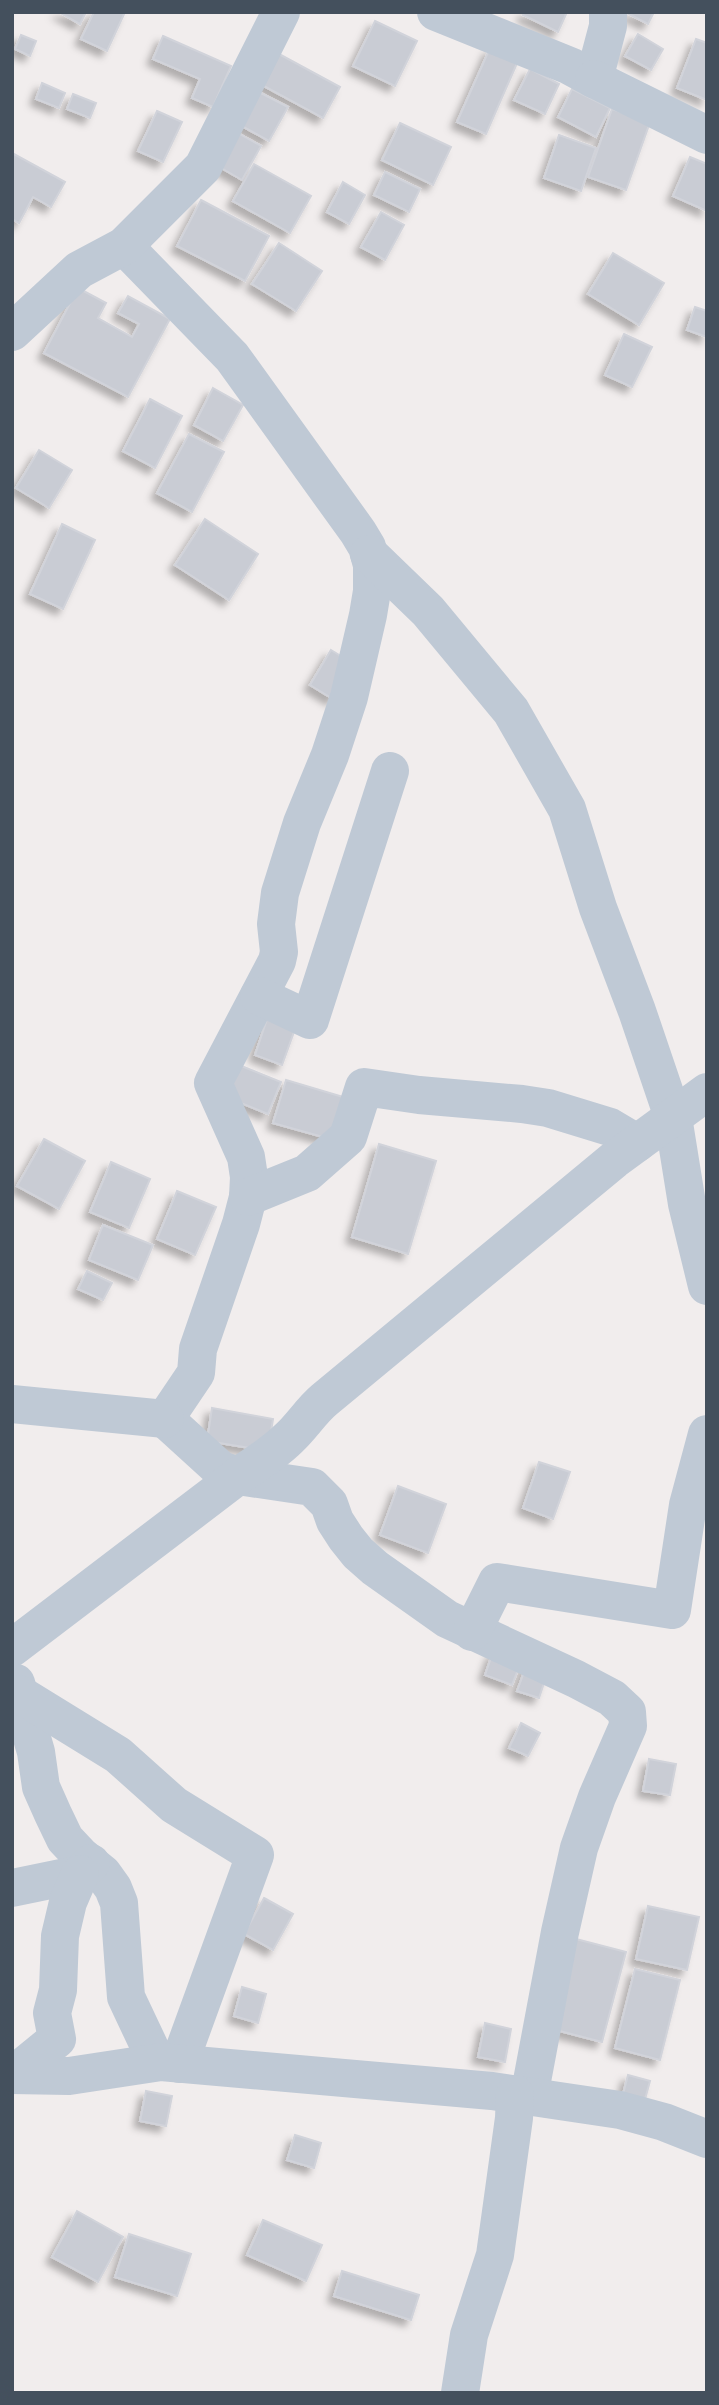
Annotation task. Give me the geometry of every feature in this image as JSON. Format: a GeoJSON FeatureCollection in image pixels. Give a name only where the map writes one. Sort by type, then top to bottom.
{"type":"FeatureCollection","features":[{"type":"Feature","properties":{"kind":"street"},"geometry":{"type":"LineString","coordinates":[[12,332],[79,270],[124,246],[203,167],[281,12]]}},
{"type":"Feature","properties":{"kind":"street"},"geometry":{"type":"LineString","coordinates":[[436,12],[570,66],[707,135]]}},
{"type":"Feature","properties":{"kind":"street"},"geometry":{"type":"LineString","coordinates":[[594,79],[608,26],[608,12]]}},
{"type":"Feature","properties":{"kind":"street"},"geometry":{"type":"LineString","coordinates":[[124,246],[232,357],[358,532],[372,565],[372,591],[362,647],[349,697],[330,755],[302,823],[280,893],[276,924],[279,952],[277,961],[214,1083],[246,1157],[248,1197],[198,1349],[196,1373],[165,1419]]}},
{"type":"Feature","properties":{"kind":"street"},"geometry":{"type":"LineString","coordinates":[[369,554],[428,611],[511,711],[567,809],[598,908],[673,1117],[687,1204],[707,1286]]}},
{"type":"Feature","properties":{"kind":"street"},"geometry":{"type":"LineString","coordinates":[[259,996],[310,1020],[390,771]]}},
{"type":"Feature","properties":{"kind":"street"},"geometry":{"type":"LineString","coordinates":[[248,1197],[307,1173],[348,1137],[364,1087],[548,1108],[610,1127],[637,1143]]}},
{"type":"Feature","properties":{"kind":"street"},"geometry":{"type":"LineString","coordinates":[[12,1648],[284,1443],[324,1400],[637,1143],[707,1092]]}},
{"type":"Feature","properties":{"kind":"street"},"geometry":{"type":"LineString","coordinates":[[12,1404],[165,1419],[221,1470],[238,1476],[312,1487],[329,1504],[335,1521],[358,1553],[375,1568],[447,1619],[576,1679],[612,1698],[627,1712],[628,1726],[597,1797],[579,1848],[522,2096],[495,2255],[468,2335],[460,2393]]}},
{"type":"Feature","properties":{"kind":"street"},"geometry":{"type":"LineString","coordinates":[[472,1632],[497,1582],[672,1609],[688,1505],[707,1434]]}},
{"type":"Feature","properties":{"kind":"street"},"geometry":{"type":"LineString","coordinates":[[15,1682],[118,1755],[174,1805],[255,1855],[170,2063]]}},
{"type":"Feature","properties":{"kind":"street"},"geometry":{"type":"LineString","coordinates":[[15,1682],[36,1752],[41,1787],[65,1839],[85,1868]]}},
{"type":"Feature","properties":{"kind":"street"},"geometry":{"type":"LineString","coordinates":[[12,1888],[85,1868],[103,1874],[119,1903],[126,1997],[150,2050],[170,2063]]}},
{"type":"Feature","properties":{"kind":"street"},"geometry":{"type":"LineString","coordinates":[[13,2075],[57,2039],[52,2013],[58,1990],[60,1936],[68,1902],[85,1868]]}},
{"type":"Feature","properties":{"kind":"street"},"geometry":{"type":"LineString","coordinates":[[13,2075],[69,2076],[170,2063],[522,2096],[620,2110],[664,2122],[707,2139]]}},
{"type":"Feature","properties":{"kind":"building"},"geometry":{"type":"Polygon","coordinates":[[[59,12],[86,12],[80,24],[59,12]]]}},
{"type":"Feature","properties":{"kind":"building"},"geometry":{"type":"Polygon","coordinates":[[[94,12],[125,12],[107,51],[81,39],[94,12]]]}},
{"type":"Feature","properties":{"kind":"building"},"geometry":{"type":"Polygon","coordinates":[[[524,12],[567,12],[558,32],[523,15],[524,12]]]}},
{"type":"Feature","properties":{"kind":"building"},"geometry":{"type":"Polygon","coordinates":[[[625,12],[654,12],[648,24],[625,12]]]}},
{"type":"Feature","properties":{"kind":"building"},"geometry":{"type":"Polygon","coordinates":[[[375,21],[417,41],[395,86],[353,66],[375,21]]]}},
{"type":"Feature","properties":{"kind":"building"},"geometry":{"type":"Polygon","coordinates":[[[638,34],[663,49],[651,70],[625,56],[638,34]]]}},
{"type":"Feature","properties":{"kind":"building"},"geometry":{"type":"Polygon","coordinates":[[[21,35],[36,41],[30,56],[15,49],[21,35]]]}},
{"type":"Feature","properties":{"kind":"building"},"geometry":{"type":"Polygon","coordinates":[[[163,36],[231,66],[213,107],[192,98],[200,79],[153,59],[163,36]]]}},
{"type":"Feature","properties":{"kind":"building"},"geometry":{"type":"Polygon","coordinates":[[[696,39],[707,43],[707,100],[677,88],[696,39]]]}},
{"type":"Feature","properties":{"kind":"building"},"geometry":{"type":"Polygon","coordinates":[[[490,48],[518,61],[486,134],[457,122],[490,48]]]}},
{"type":"Feature","properties":{"kind":"building"},"geometry":{"type":"Polygon","coordinates":[[[279,54],[340,87],[323,118],[262,85],[279,54]]]}},
{"type":"Feature","properties":{"kind":"building"},"geometry":{"type":"Polygon","coordinates":[[[530,69],[559,84],[545,114],[514,100],[530,69]]]}},
{"type":"Feature","properties":{"kind":"building"},"geometry":{"type":"Polygon","coordinates":[[[42,83],[65,93],[59,108],[36,99],[42,83]]]}},
{"type":"Feature","properties":{"kind":"building"},"geometry":{"type":"Polygon","coordinates":[[[572,89],[610,108],[596,137],[558,117],[572,89]]]}},
{"type":"Feature","properties":{"kind":"building"},"geometry":{"type":"Polygon","coordinates":[[[255,90],[288,107],[269,141],[238,124],[255,90]]]}},
{"type":"Feature","properties":{"kind":"building"},"geometry":{"type":"Polygon","coordinates":[[[73,94],[96,103],[90,118],[67,109],[73,94]]]}},
{"type":"Feature","properties":{"kind":"building"},"geometry":{"type":"Polygon","coordinates":[[[612,109],[650,122],[626,190],[588,177],[612,109]]]}},
{"type":"Feature","properties":{"kind":"building"},"geometry":{"type":"Polygon","coordinates":[[[157,111],[182,122],[163,162],[138,151],[157,111]]]}},
{"type":"Feature","properties":{"kind":"building"},"geometry":{"type":"Polygon","coordinates":[[[400,123],[451,147],[433,185],[382,160],[400,123]]]}},
{"type":"Feature","properties":{"kind":"building"},"geometry":{"type":"Polygon","coordinates":[[[236,132],[261,146],[242,180],[216,165],[236,132]]]}},
{"type":"Feature","properties":{"kind":"building"},"geometry":{"type":"Polygon","coordinates":[[[559,135],[596,148],[581,191],[544,178],[559,135]]]}},
{"type":"Feature","properties":{"kind":"building"},"geometry":{"type":"Polygon","coordinates":[[[12,153],[65,182],[51,207],[33,197],[19,223],[12,219],[12,153]]]}},
{"type":"Feature","properties":{"kind":"building"},"geometry":{"type":"Polygon","coordinates":[[[690,157],[707,164],[707,211],[673,196],[690,157]]]}},
{"type":"Feature","properties":{"kind":"building"},"geometry":{"type":"Polygon","coordinates":[[[254,164],[311,196],[290,233],[233,201],[254,164]]]}},
{"type":"Feature","properties":{"kind":"building"},"geometry":{"type":"Polygon","coordinates":[[[385,172],[420,189],[409,212],[374,195],[385,172]]]}},
{"type":"Feature","properties":{"kind":"building"},"geometry":{"type":"Polygon","coordinates":[[[343,182],[365,195],[349,224],[327,212],[343,182]]]}},
{"type":"Feature","properties":{"kind":"building"},"geometry":{"type":"Polygon","coordinates":[[[201,200],[269,236],[245,281],[177,246],[201,200]]]}},
{"type":"Feature","properties":{"kind":"building"},"geometry":{"type":"Polygon","coordinates":[[[381,212],[404,225],[385,260],[361,247],[381,212]]]}},
{"type":"Feature","properties":{"kind":"building"},"geometry":{"type":"Polygon","coordinates":[[[279,243],[322,271],[296,311],[252,284],[279,243]]]}},
{"type":"Feature","properties":{"kind":"building"},"geometry":{"type":"Polygon","coordinates":[[[613,253],[664,283],[639,325],[588,294],[613,253]]]}},
{"type":"Feature","properties":{"kind":"building"},"geometry":{"type":"Polygon","coordinates":[[[78,288],[106,303],[98,318],[132,337],[139,324],[118,313],[128,296],[170,319],[128,397],[44,353],[78,288]]]}},
{"type":"Feature","properties":{"kind":"building"},"geometry":{"type":"Polygon","coordinates":[[[695,307],[707,311],[707,337],[687,330],[695,307]]]}},
{"type":"Feature","properties":{"kind":"building"},"geometry":{"type":"Polygon","coordinates":[[[624,334],[652,347],[632,387],[605,375],[624,334]]]}},
{"type":"Feature","properties":{"kind":"building"},"geometry":{"type":"Polygon","coordinates":[[[213,388],[243,405],[223,441],[194,425],[213,388]]]}},
{"type":"Feature","properties":{"kind":"building"},"geometry":{"type":"Polygon","coordinates":[[[150,399],[182,416],[155,468],[123,451],[150,399]]]}},
{"type":"Feature","properties":{"kind":"building"},"geometry":{"type":"Polygon","coordinates":[[[189,434],[224,452],[192,512],[157,493],[189,434]]]}},
{"type":"Feature","properties":{"kind":"building"},"geometry":{"type":"Polygon","coordinates":[[[39,450],[72,470],[49,508],[16,488],[39,450]]]}},
{"type":"Feature","properties":{"kind":"building"},"geometry":{"type":"Polygon","coordinates":[[[205,519],[258,554],[229,600],[175,565],[205,519]]]}},
{"type":"Feature","properties":{"kind":"building"},"geometry":{"type":"Polygon","coordinates":[[[62,524],[95,540],[63,609],[30,594],[62,524]]]}},
{"type":"Feature","properties":{"kind":"building"},"geometry":{"type":"Polygon","coordinates":[[[331,650],[354,664],[333,699],[310,685],[331,650]]]}},
{"type":"Feature","properties":{"kind":"building"},"geometry":{"type":"Polygon","coordinates":[[[267,1019],[295,1029],[282,1065],[255,1055],[267,1019]]]}},
{"type":"Feature","properties":{"kind":"building"},"geometry":{"type":"Polygon","coordinates":[[[234,1063],[281,1082],[268,1114],[221,1095],[234,1063]]]}},
{"type":"Feature","properties":{"kind":"building"},"geometry":{"type":"Polygon","coordinates":[[[286,1080],[343,1097],[330,1139],[273,1123],[286,1080]]]}},
{"type":"Feature","properties":{"kind":"building"},"geometry":{"type":"Polygon","coordinates":[[[44,1139],[85,1161],[59,1209],[17,1186],[44,1139]]]}},
{"type":"Feature","properties":{"kind":"building"},"geometry":{"type":"Polygon","coordinates":[[[379,1144],[436,1161],[408,1254],[352,1237],[379,1144]]]}},
{"type":"Feature","properties":{"kind":"building"},"geometry":{"type":"Polygon","coordinates":[[[111,1162],[150,1179],[129,1228],[90,1212],[111,1162]]]}},
{"type":"Feature","properties":{"kind":"building"},"geometry":{"type":"Polygon","coordinates":[[[177,1191],[216,1207],[195,1255],[157,1239],[177,1191]]]}},
{"type":"Feature","properties":{"kind":"building"},"geometry":{"type":"Polygon","coordinates":[[[103,1225],[153,1245],[138,1280],[89,1260],[103,1225]]]}},
{"type":"Feature","properties":{"kind":"building"},"geometry":{"type":"Polygon","coordinates":[[[87,1271],[112,1283],[103,1300],[78,1289],[87,1271]]]}},
{"type":"Feature","properties":{"kind":"building"},"geometry":{"type":"Polygon","coordinates":[[[212,1408],[273,1419],[268,1451],[207,1441],[212,1408]]]}},
{"type":"Feature","properties":{"kind":"building"},"geometry":{"type":"Polygon","coordinates":[[[539,1462],[570,1472],[553,1519],[523,1508],[539,1462]]]}},
{"type":"Feature","properties":{"kind":"building"},"geometry":{"type":"Polygon","coordinates":[[[398,1486],[446,1504],[428,1553],[380,1535],[398,1486]]]}},
{"type":"Feature","properties":{"kind":"building"},"geometry":{"type":"Polygon","coordinates":[[[493,1652],[521,1662],[512,1685],[485,1675],[493,1652]]]}},
{"type":"Feature","properties":{"kind":"building"},"geometry":{"type":"Polygon","coordinates":[[[527,1664],[548,1671],[539,1698],[517,1691],[527,1664]]]}},
{"type":"Feature","properties":{"kind":"building"},"geometry":{"type":"Polygon","coordinates":[[[521,1723],[540,1733],[528,1756],[509,1748],[521,1723]]]}},
{"type":"Feature","properties":{"kind":"building"},"geometry":{"type":"Polygon","coordinates":[[[649,1759],[676,1764],[670,1795],[643,1791],[649,1759]]]}},
{"type":"Feature","properties":{"kind":"building"},"geometry":{"type":"Polygon","coordinates":[[[264,1898],[293,1914],[273,1950],[244,1934],[264,1898]]]}},
{"type":"Feature","properties":{"kind":"building"},"geometry":{"type":"Polygon","coordinates":[[[648,1906],[699,1917],[687,1970],[636,1959],[648,1906]]]}},
{"type":"Feature","properties":{"kind":"building"},"geometry":{"type":"Polygon","coordinates":[[[576,1939],[626,1952],[602,2042],[552,2029],[576,1939]]]}},
{"type":"Feature","properties":{"kind":"building"},"geometry":{"type":"Polygon","coordinates":[[[635,1969],[680,1980],[660,2060],[615,2048],[635,1969]]]}},
{"type":"Feature","properties":{"kind":"building"},"geometry":{"type":"Polygon","coordinates":[[[242,1987],[266,1994],[258,2023],[234,2016],[242,1987]]]}},
{"type":"Feature","properties":{"kind":"building"},"geometry":{"type":"Polygon","coordinates":[[[485,2023],[511,2029],[505,2062],[478,2057],[485,2023]]]}},
{"type":"Feature","properties":{"kind":"building"},"geometry":{"type":"Polygon","coordinates":[[[628,2075],[650,2081],[644,2103],[622,2098],[628,2075]]]}},
{"type":"Feature","properties":{"kind":"building"},"geometry":{"type":"Polygon","coordinates":[[[146,2091],[172,2096],[166,2126],[140,2121],[146,2091]]]}},
{"type":"Feature","properties":{"kind":"building"},"geometry":{"type":"Polygon","coordinates":[[[295,2135],[321,2143],[314,2168],[287,2160],[295,2135]]]}},
{"type":"Feature","properties":{"kind":"building"},"geometry":{"type":"Polygon","coordinates":[[[77,2211],[123,2237],[98,2282],[52,2257],[77,2211]]]}},
{"type":"Feature","properties":{"kind":"building"},"geometry":{"type":"Polygon","coordinates":[[[263,2220],[322,2245],[306,2281],[247,2255],[263,2220]]]}},
{"type":"Feature","properties":{"kind":"building"},"geometry":{"type":"Polygon","coordinates":[[[129,2234],[191,2254],[177,2296],[115,2277],[129,2234]]]}},
{"type":"Feature","properties":{"kind":"building"},"geometry":{"type":"Polygon","coordinates":[[[342,2271],[419,2295],[411,2320],[334,2296],[342,2271]]]}}]}
